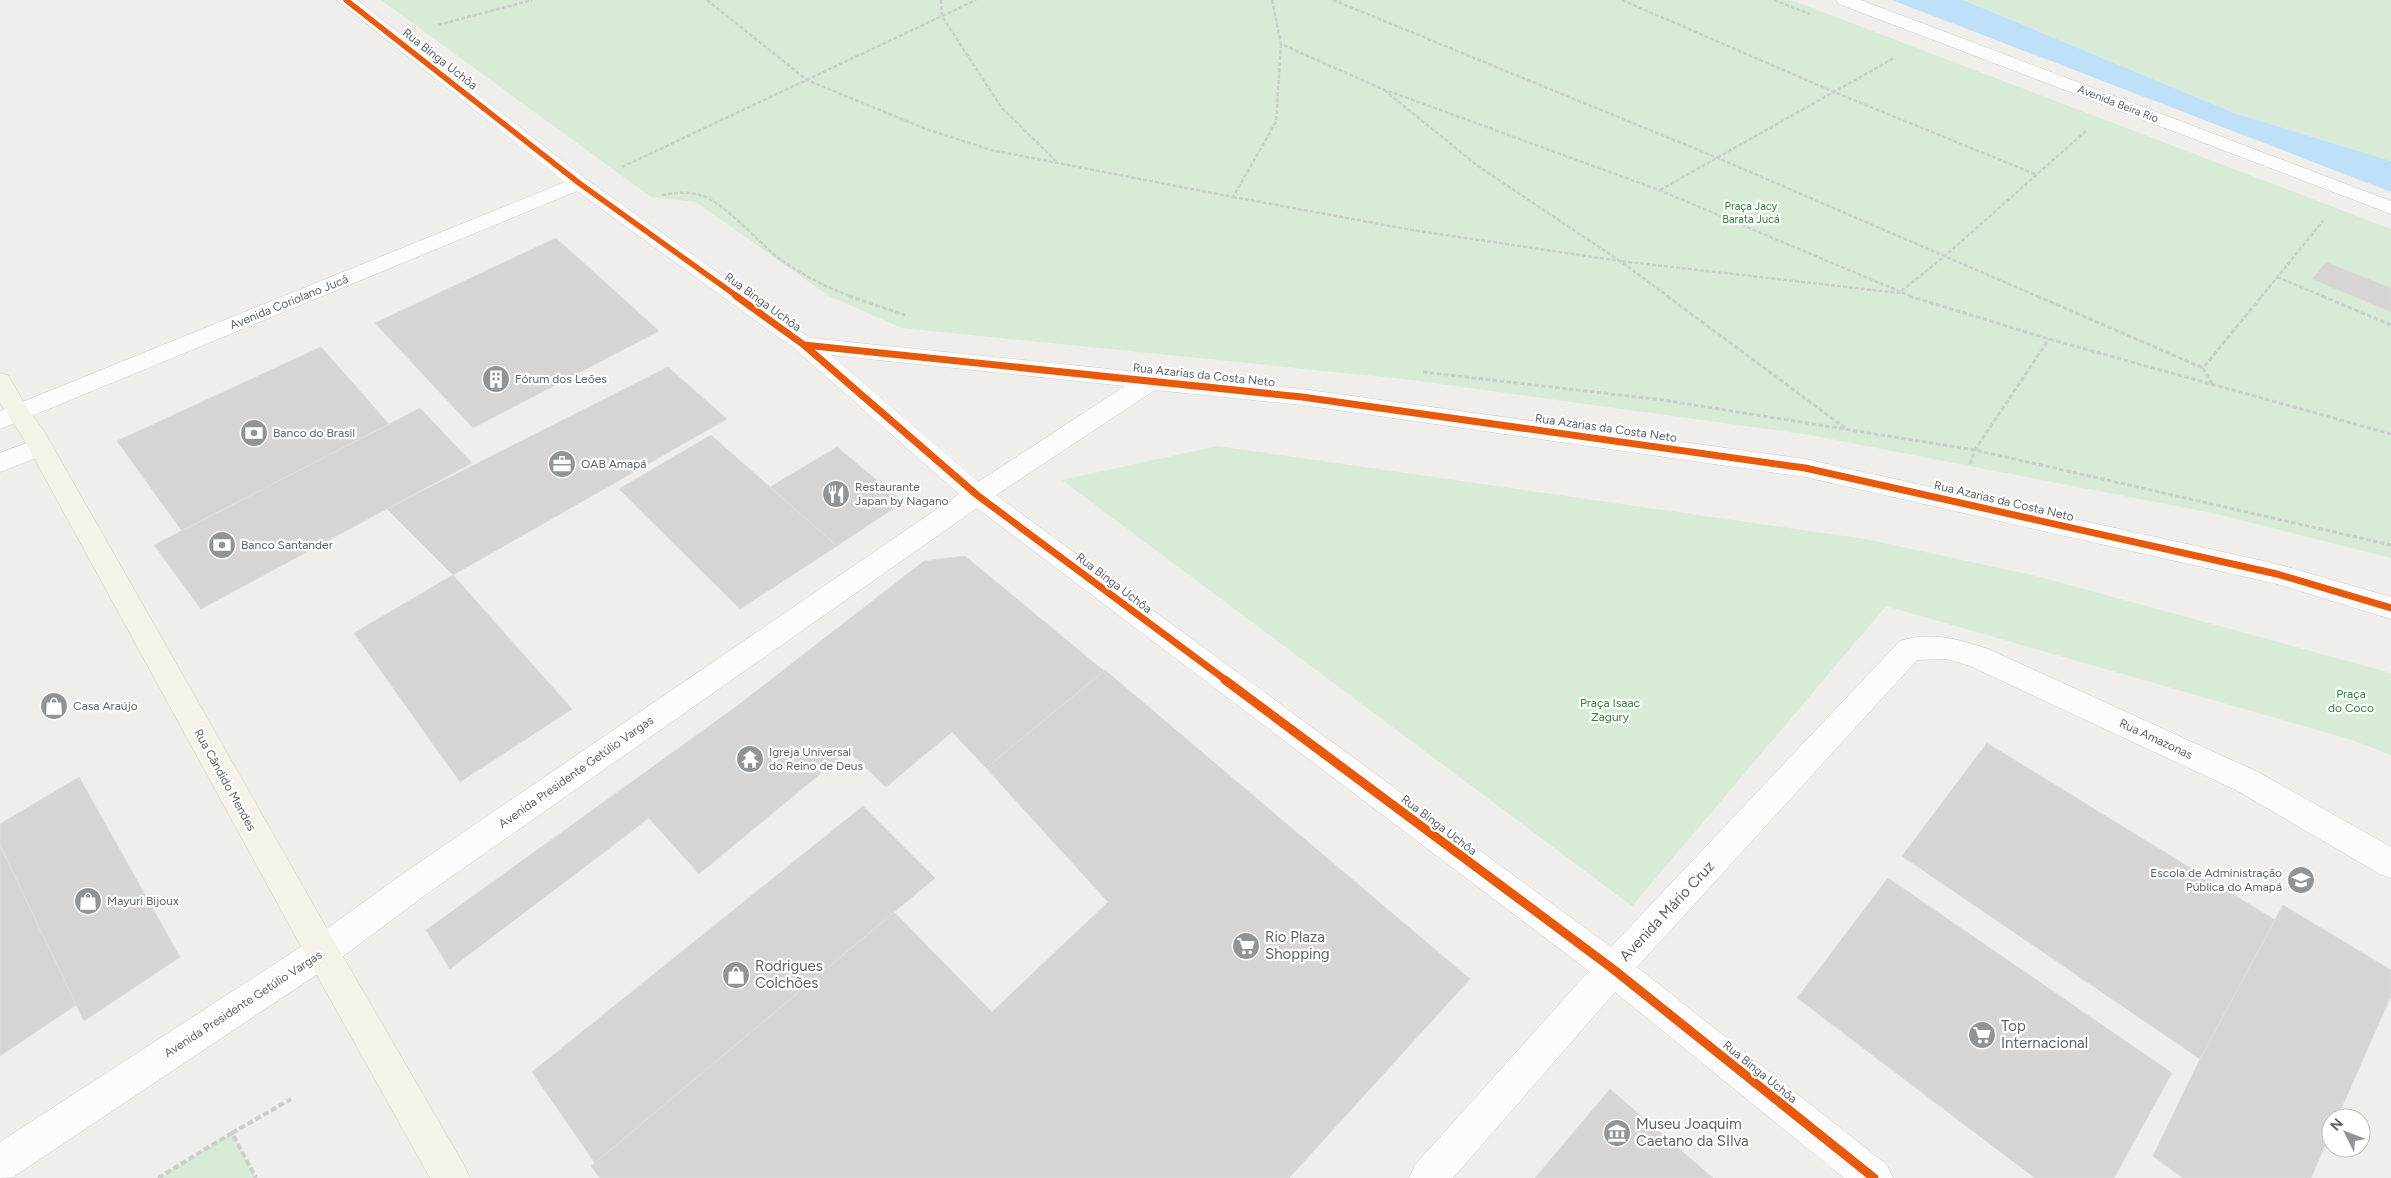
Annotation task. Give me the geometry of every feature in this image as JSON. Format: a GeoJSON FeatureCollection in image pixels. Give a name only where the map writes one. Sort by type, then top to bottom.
{"type":"FeatureCollection","features":[{"type":"Feature","properties":{"kind":"main road","name":"Rua Cândido Mendes"},"geometry":{"type":"LineString","coordinates":[[0,381],[9,417],[32,430],[322,952],[451,1178]]}},
{"type":"Feature","properties":{"kind":"street","name":"Rua Binga Uchôa"},"geometry":{"type":"LineString","coordinates":[[346,0],[578,183],[804,345],[977,495],[1613,969],[1874,1178]]}},
{"type":"Feature","properties":{"kind":"street","name":"Avenida Beira Rio"},"geometry":{"type":"LineString","coordinates":[[1845,0],[2391,208]]}},
{"type":"Feature","properties":{"kind":"street","name":"Avenida Coriolano Jucá"},"geometry":{"type":"LineString","coordinates":[[9,417],[578,183]]}},
{"type":"Feature","properties":{"kind":"street","name":"Rua Azarias da Costa Neto"},"geometry":{"type":"LineString","coordinates":[[804,345],[1302,397],[1805,468],[2277,574],[2391,608]]}},
{"type":"Feature","properties":{"kind":"street","name":"Avenida Presidente Getúlio Vargas"},"geometry":{"type":"LineString","coordinates":[[0,1164],[322,952],[416,883],[977,495],[1151,381]]}},
{"type":"Feature","properties":{"kind":"street"},"geometry":{"type":"LineString","coordinates":[[0,463],[40,446]]}},
{"type":"Feature","properties":{"kind":"street","name":"Rua Amazonas"},"geometry":{"type":"LineString","coordinates":[[1910,649],[1947,648],[1978,657],[2247,781],[2391,864]]}},
{"type":"Feature","properties":{"kind":"street","name":"Avenida Mário Cruz"},"geometry":{"type":"LineString","coordinates":[[1428,1178],[1613,969],[1910,649]]}},
{"type":"Feature","properties":{"kind":"path"},"geometry":{"type":"LineString","coordinates":[[431,26],[532,0]]}},
{"type":"Feature","properties":{"kind":"path"},"geometry":{"type":"LineString","coordinates":[[706,0],[807,80],[926,129],[991,150],[1412,230],[1620,261],[1899,293],[1946,255],[2093,125]]}},
{"type":"Feature","properties":{"kind":"path"},"geometry":{"type":"LineString","coordinates":[[941,0],[942,16],[1001,107],[1058,164]]}},
{"type":"Feature","properties":{"kind":"path"},"geometry":{"type":"LineString","coordinates":[[630,172],[622,167],[976,0]]}},
{"type":"Feature","properties":{"kind":"path"},"geometry":{"type":"LineString","coordinates":[[1233,197],[1276,122],[1281,44],[1272,0]]}},
{"type":"Feature","properties":{"kind":"path"},"geometry":{"type":"LineString","coordinates":[[1332,0],[1718,158],[1946,255],[2202,368],[2212,385]]}},
{"type":"Feature","properties":{"kind":"path"},"geometry":{"type":"LineString","coordinates":[[1622,0],[1834,92],[2037,175]]}},
{"type":"Feature","properties":{"kind":"path"},"geometry":{"type":"LineString","coordinates":[[1281,44],[1380,88],[1659,190],[1899,293],[2049,339],[2391,434]]}},
{"type":"Feature","properties":{"kind":"path"},"geometry":{"type":"LineString","coordinates":[[1659,190],[1898,56]]}},
{"type":"Feature","properties":{"kind":"path"},"geometry":{"type":"LineString","coordinates":[[1380,88],[1478,166],[1620,261],[1845,428]]}},
{"type":"Feature","properties":{"kind":"path"},"geometry":{"type":"LineString","coordinates":[[660,195],[679,192],[702,195],[728,213],[782,260],[841,293],[909,316]]}},
{"type":"Feature","properties":{"kind":"path"},"geometry":{"type":"LineString","coordinates":[[2202,368],[2327,216]]}},
{"type":"Feature","properties":{"kind":"path"},"geometry":{"type":"LineString","coordinates":[[2277,277],[2391,325]]}},
{"type":"Feature","properties":{"kind":"path"},"geometry":{"type":"LineString","coordinates":[[1988,429],[2049,339]]}},
{"type":"Feature","properties":{"kind":"path"},"geometry":{"type":"LineString","coordinates":[[1418,372],[1663,400],[1975,450],[2391,546]]}},
{"type":"Feature","properties":{"kind":"path"},"geometry":{"type":"LineString","coordinates":[[158,1178],[291,1099]]}},
{"type":"Feature","properties":{"kind":"path"},"geometry":{"type":"LineString","coordinates":[[232,1133],[256,1178]]}},
{"type":"Feature","properties":{"kind":"green space","name":"Praça Jacy Barata Jucá"},"geometry":{"type":"Polygon","coordinates":[[[381,0],[1791,0],[2391,229],[2391,558],[2217,514],[1810,435],[1404,379],[902,328],[829,296],[696,202],[651,197],[381,0]]]}},
{"type":"Feature","properties":{"kind":"green space"},"geometry":{"type":"Polygon","coordinates":[[[1963,0],[2391,0],[2391,161],[2234,113],[1963,0]]]}},
{"type":"Feature","properties":{"kind":"green space","name":"Praça Isaac Zagury"},"geometry":{"type":"Polygon","coordinates":[[[1218,446],[1865,539],[2036,576],[2391,673],[2391,755],[2352,740],[1886,606],[1632,906],[1062,480],[1218,446]]]}},
{"type":"Feature","properties":{"kind":"green space"},"geometry":{"type":"Polygon","coordinates":[[[232,1133],[257,1178],[158,1178],[232,1133]]]}},
{"type":"Feature","properties":{"kind":"water"},"geometry":{"type":"Polygon","coordinates":[[[1892,0],[1963,0],[2234,113],[2391,161],[2391,192],[1892,0]]]}},
{"type":"Feature","properties":{"kind":"building","name":"Fórum dos Leões"},"geometry":{"type":"Polygon","coordinates":[[[556,238],[659,331],[473,428],[375,323],[556,238]]]}},
{"type":"Feature","properties":{"kind":"building"},"geometry":{"type":"Polygon","coordinates":[[[2326,262],[2391,288],[2391,312],[2312,279],[2326,262]]]}},
{"type":"Feature","properties":{"kind":"building","name":"Banco do Brasil"},"geometry":{"type":"Polygon","coordinates":[[[321,347],[389,424],[182,531],[117,441],[321,347]]]}},
{"type":"Feature","properties":{"kind":"building","name":"OAB Amapá"},"geometry":{"type":"Polygon","coordinates":[[[668,367],[727,419],[453,575],[387,509],[668,367]]]}},
{"type":"Feature","properties":{"kind":"building"},"geometry":{"type":"Polygon","coordinates":[[[420,408],[472,463],[201,609],[154,545],[420,408]]]}},
{"type":"Feature","properties":{"kind":"building"},"geometry":{"type":"Polygon","coordinates":[[[711,435],[837,546],[740,609],[619,489],[711,435]]]}},
{"type":"Feature","properties":{"kind":"building","name":"Restaurante Japan by Nagano"},"geometry":{"type":"Polygon","coordinates":[[[837,447],[903,502],[837,546],[770,487],[837,447]]]}},
{"type":"Feature","properties":{"kind":"building","name":"Igreja Universal do Reino de Deus"},"geometry":{"type":"Polygon","coordinates":[[[965,556],[1104,671],[986,768],[952,732],[886,787],[848,751],[699,874],[649,818],[450,969],[426,930],[737,706],[924,561],[965,556]]]}},
{"type":"Feature","properties":{"kind":"building"},"geometry":{"type":"Polygon","coordinates":[[[453,575],[572,709],[460,782],[354,633],[453,575]]]}},
{"type":"Feature","properties":{"kind":"building","name":"Rio Plaza Shopping"},"geometry":{"type":"Polygon","coordinates":[[[1105,670],[1470,979],[1289,1178],[600,1178],[591,1166],[894,912],[992,1012],[1108,902],[986,768],[1105,670]]]}},
{"type":"Feature","properties":{"kind":"building"},"geometry":{"type":"Polygon","coordinates":[[[1987,743],[2275,920],[2200,1059],[1902,856],[1987,743]]]}},
{"type":"Feature","properties":{"kind":"building","name":"Mayuri Bijoux"},"geometry":{"type":"Polygon","coordinates":[[[79,777],[180,957],[84,1021],[0,845],[0,824],[79,777]]]}},
{"type":"Feature","properties":{"kind":"building","name":"Rodrigues Colchões"},"geometry":{"type":"Polygon","coordinates":[[[863,806],[935,878],[595,1163],[532,1072],[863,806]]]}},
{"type":"Feature","properties":{"kind":"building"},"geometry":{"type":"Polygon","coordinates":[[[0,845],[76,1005],[0,1056],[0,845]]]}},
{"type":"Feature","properties":{"kind":"building","name":"Top Internacional"},"geometry":{"type":"Polygon","coordinates":[[[1888,878],[2172,1073],[2114,1178],[2035,1178],[1797,998],[1888,878]]]}},
{"type":"Feature","properties":{"kind":"building"},"geometry":{"type":"Polygon","coordinates":[[[2283,905],[2391,970],[2391,996],[2341,1108],[2321,1108],[2321,1155],[2311,1178],[2183,1178],[2153,1156],[2200,1059],[2283,905]]]}},
{"type":"Feature","properties":{"kind":"building","name":"Museu Joaquim Caetano da SIlva"},"geometry":{"type":"Polygon","coordinates":[[[1610,1089],[1713,1178],[1535,1178],[1610,1089]]]}},
{"type":"Feature","properties":{"kind":"cycle path"},"geometry":{"type":"LineString","coordinates":[[346,0],[579,183],[804,345],[977,495],[1613,969],[1874,1178]]}},
{"type":"Feature","properties":{"kind":"cycle path"},"geometry":{"type":"LineString","coordinates":[[804,345],[1302,397],[1805,468],[2277,574],[2391,608]]}},
{"type":"Feature","properties":{"kind":"place","name":"Fórum dos Leões"},"geometry":{"type":"Point","coordinates":[496,379]}},
{"type":"Feature","properties":{"kind":"place","name":"Banco do Brasil"},"geometry":{"type":"Point","coordinates":[254,433]}},
{"type":"Feature","properties":{"kind":"place","name":"OAB Amapá"},"geometry":{"type":"Point","coordinates":[562,464]}},
{"type":"Feature","properties":{"kind":"place","name":"Restaurante Japan by Nagano"},"geometry":{"type":"Point","coordinates":[836,494]}},
{"type":"Feature","properties":{"kind":"place","name":"Banco Santander"},"geometry":{"type":"Point","coordinates":[222,545]}},
{"type":"Feature","properties":{"kind":"place","name":"Casa Araújo"},"geometry":{"type":"Point","coordinates":[54,706]}},
{"type":"Feature","properties":{"kind":"place","name":"Igreja Universal do Reino de Deus"},"geometry":{"type":"Point","coordinates":[750,759]}},
{"type":"Feature","properties":{"kind":"place","name":"Escola de Administração Pública do Amapá"},"geometry":{"type":"Point","coordinates":[2301,880]}},
{"type":"Feature","properties":{"kind":"place","name":"Mayuri Bijoux"},"geometry":{"type":"Point","coordinates":[88,901]}},
{"type":"Feature","properties":{"kind":"place","name":"Rio Plaza Shopping"},"geometry":{"type":"Point","coordinates":[1246,946]}},
{"type":"Feature","properties":{"kind":"place","name":"Rodrigues Colchões"},"geometry":{"type":"Point","coordinates":[736,975]}},
{"type":"Feature","properties":{"kind":"place","name":"Top Internacional"},"geometry":{"type":"Point","coordinates":[1982,1035]}},
{"type":"Feature","properties":{"kind":"place","name":"Museu Joaquim Caetano da SIlva"},"geometry":{"type":"Point","coordinates":[1617,1133]}},
{"type":"Feature","properties":{"kind":"park label","name":"Praça do Coco"},"geometry":{"type":"Point","coordinates":[2351,701]}}]}
